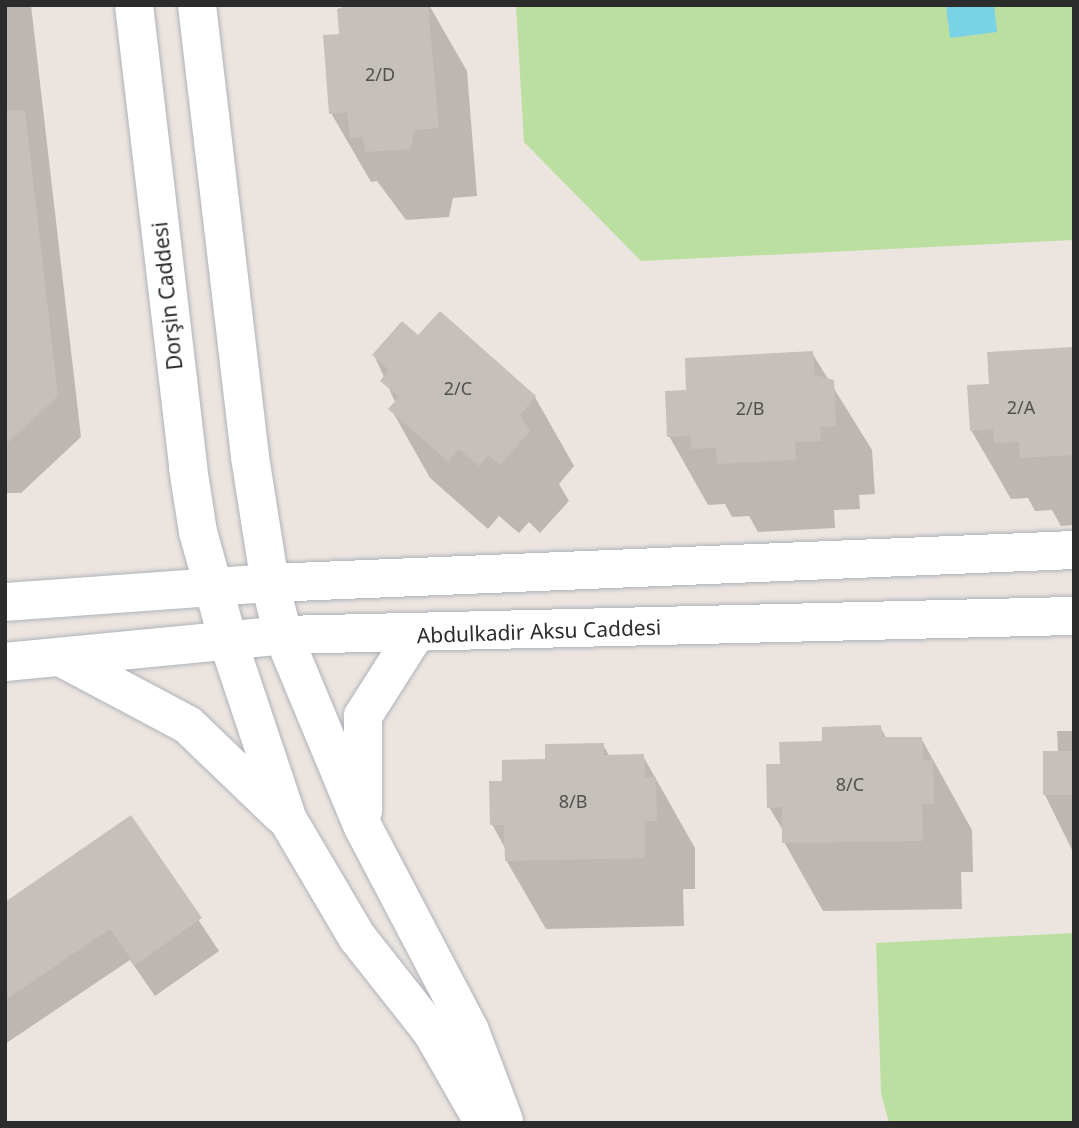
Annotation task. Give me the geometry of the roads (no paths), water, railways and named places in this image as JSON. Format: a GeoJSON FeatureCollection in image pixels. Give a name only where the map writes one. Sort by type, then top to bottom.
{"type":"FeatureCollection","features":[{"type":"Feature","properties":{"kind":"main road","name":"Dorşin Caddesi"},"geometry":{"type":"LineString","coordinates":[[134,5],[180,409],[211,586],[288,820]]}},
{"type":"Feature","properties":{"kind":"main road"},"geometry":{"type":"LineString","coordinates":[[197,5],[225,264],[270,583],[283,635],[363,827],[470,1031],[505,1123]]}},
{"type":"Feature","properties":{"kind":"main road"},"geometry":{"type":"LineString","coordinates":[[5,602],[270,583],[1074,550]]}},
{"type":"Feature","properties":{"kind":"main road","name":"Abdulkadir Aksu Caddesi"},"geometry":{"type":"LineString","coordinates":[[5,662],[229,643],[283,635],[415,634],[1074,616]]}},
{"type":"Feature","properties":{"kind":"main road"},"geometry":{"type":"LineString","coordinates":[[363,827],[363,716],[415,634]]}},
{"type":"Feature","properties":{"kind":"main road"},"geometry":{"type":"LineString","coordinates":[[64,659],[188,725],[288,820],[357,937],[432,1032],[484,1123]]}},
{"type":"Feature","properties":{"kind":"water"},"geometry":{"type":"Polygon","coordinates":[[[946,5],[994,5],[997,32],[950,38],[946,5]]]}}]}
